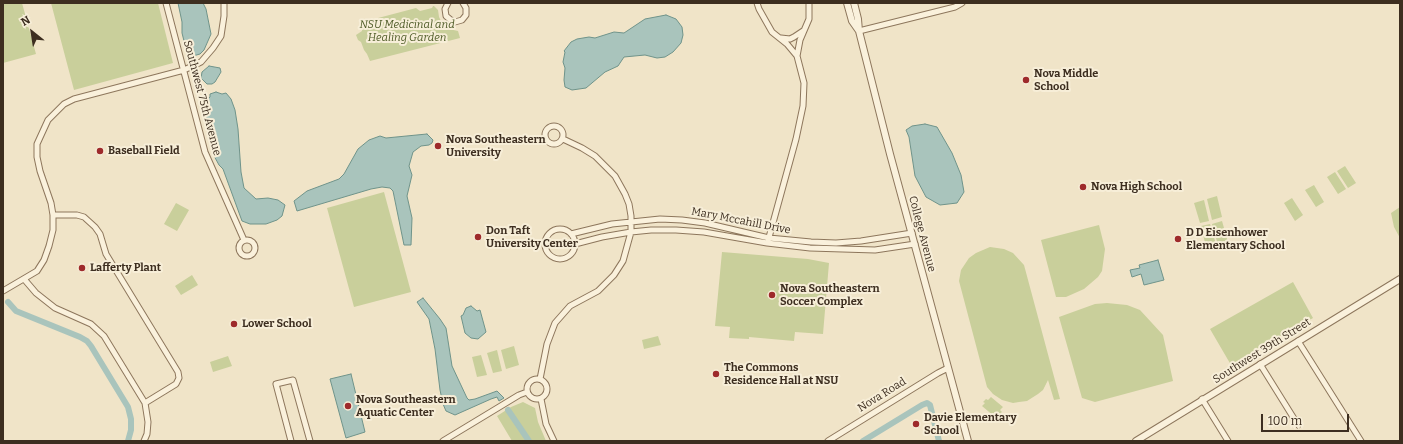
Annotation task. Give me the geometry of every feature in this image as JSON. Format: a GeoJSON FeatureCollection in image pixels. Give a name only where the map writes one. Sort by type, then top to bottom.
{"type":"FeatureCollection","features":[{"type":"Feature","properties":{"kind":"street","name":"Southwest 75th Avenue"},"geometry":{"type":"LineString","coordinates":[[166,3],[205,152],[244,240]]}},
{"type":"Feature","properties":{"kind":"street"},"geometry":{"type":"LineString","coordinates":[[3,291],[37,270],[44,260],[49,246],[53,230],[53,215],[51,203],[40,171],[37,157],[38,144],[48,120],[64,104],[86,94],[184,70],[201,62],[221,36],[224,3]]}},
{"type":"Feature","properties":{"kind":"street"},"geometry":{"type":"LineString","coordinates":[[448,3],[445,9],[446,16],[455,22],[462,20],[466,14],[466,8],[463,3]]}},
{"type":"Feature","properties":{"kind":"street"},"geometry":{"type":"LineString","coordinates":[[758,3],[759,9],[766,24],[772,32],[798,56]]}},
{"type":"Feature","properties":{"kind":"street"},"geometry":{"type":"LineString","coordinates":[[768,241],[796,139],[803,106],[804,84],[798,56],[800,40],[810,15],[810,3]]}},
{"type":"Feature","properties":{"kind":"street","name":"College Avenue"},"geometry":{"type":"LineString","coordinates":[[847,3],[852,21],[859,31]]}},
{"type":"Feature","properties":{"kind":"street","name":"College Avenue"},"geometry":{"type":"LineString","coordinates":[[854,3],[859,31],[968,441]]}},
{"type":"Feature","properties":{"kind":"street"},"geometry":{"type":"LineString","coordinates":[[859,31],[955,7],[962,3]]}},
{"type":"Feature","properties":{"kind":"street"},"geometry":{"type":"LineString","coordinates":[[780,38],[785,39],[794,37],[804,30]]}},
{"type":"Feature","properties":{"kind":"street"},"geometry":{"type":"LineString","coordinates":[[540,379],[547,344],[555,323],[570,306],[598,291],[617,272],[627,252],[632,232],[625,194],[615,176],[594,156],[582,148],[562,139]]}},
{"type":"Feature","properties":{"kind":"street"},"geometry":{"type":"LineString","coordinates":[[53,215],[77,215],[84,218],[95,227],[100,234],[108,256],[176,368],[179,375],[176,384],[145,403]]}},
{"type":"Feature","properties":{"kind":"street","name":"Mary Mccahill Drive"},"geometry":{"type":"LineString","coordinates":[[572,234],[607,225],[631,221],[660,219],[697,221],[712,224],[783,246],[875,250],[915,244]]}},
{"type":"Feature","properties":{"kind":"street"},"geometry":{"type":"LineString","coordinates":[[564,229],[572,234],[575,244],[572,253],[564,258],[551,256],[546,248],[546,239],[551,232],[564,229]]}},
{"type":"Feature","properties":{"kind":"street","name":"Mary Mccahill Drive"},"geometry":{"type":"LineString","coordinates":[[575,244],[602,237],[651,230],[704,232],[768,241],[836,243],[861,241],[912,233]]}},
{"type":"Feature","properties":{"kind":"street"},"geometry":{"type":"LineString","coordinates":[[860,250],[861,241]]}},
{"type":"Feature","properties":{"kind":"street","name":"Southwest 39th Street"},"geometry":{"type":"LineString","coordinates":[[1136,441],[1400,278]]}},
{"type":"Feature","properties":{"kind":"street"},"geometry":{"type":"LineString","coordinates":[[24,279],[36,293],[55,308],[91,324],[102,332],[145,403],[148,422],[147,434],[144,441]]}},
{"type":"Feature","properties":{"kind":"street"},"geometry":{"type":"LineString","coordinates":[[1298,341],[1361,441]]}},
{"type":"Feature","properties":{"kind":"street"},"geometry":{"type":"LineString","coordinates":[[1260,364],[1298,426]]}},
{"type":"Feature","properties":{"kind":"street","name":"Nova Road"},"geometry":{"type":"LineString","coordinates":[[828,441],[948,368]]}},
{"type":"Feature","properties":{"kind":"street"},"geometry":{"type":"LineString","coordinates":[[540,379],[545,382],[548,388],[546,395],[541,399],[534,399],[528,395],[527,388],[532,380],[540,379]]}},
{"type":"Feature","properties":{"kind":"street"},"geometry":{"type":"LineString","coordinates":[[291,441],[276,384],[293,380],[310,441]]}},
{"type":"Feature","properties":{"kind":"street"},"geometry":{"type":"LineString","coordinates":[[443,441],[519,394],[527,392]]}},
{"type":"Feature","properties":{"kind":"street"},"geometry":{"type":"LineString","coordinates":[[541,399],[546,424],[554,441]]}},
{"type":"Feature","properties":{"kind":"street"},"geometry":{"type":"LineString","coordinates":[[1202,400],[1228,441]]}},
{"type":"Feature","properties":{"kind":"green space"},"geometry":{"type":"Polygon","coordinates":[[[3,3],[22,3],[36,54],[3,63],[3,3]]]}},
{"type":"Feature","properties":{"kind":"green space"},"geometry":{"type":"Polygon","coordinates":[[[51,3],[158,3],[173,63],[74,90],[51,3]]]}},
{"type":"Feature","properties":{"kind":"green space","name":"NSU Medicinal and Healing Garden"},"geometry":{"type":"Polygon","coordinates":[[[433,6],[438,10],[442,23],[449,29],[458,31],[460,38],[370,61],[356,35],[362,31],[363,22],[416,8],[420,11],[432,8],[433,6]]]}},
{"type":"Feature","properties":{"kind":"green space"},"geometry":{"type":"Polygon","coordinates":[[[1345,166],[1356,183],[1348,188],[1337,171],[1345,166]]]}},
{"type":"Feature","properties":{"kind":"green space"},"geometry":{"type":"Polygon","coordinates":[[[1335,172],[1346,189],[1338,194],[1327,177],[1335,172]]]}},
{"type":"Feature","properties":{"kind":"green space"},"geometry":{"type":"Polygon","coordinates":[[[1314,185],[1324,202],[1316,207],[1305,190],[1314,185]]]}},
{"type":"Feature","properties":{"kind":"green space"},"geometry":{"type":"Polygon","coordinates":[[[384,192],[411,292],[354,307],[327,208],[384,192]]]}},
{"type":"Feature","properties":{"kind":"green space"},"geometry":{"type":"Polygon","coordinates":[[[1217,196],[1222,217],[1212,220],[1207,199],[1217,196]]]}},
{"type":"Feature","properties":{"kind":"green space"},"geometry":{"type":"Polygon","coordinates":[[[1292,198],[1303,215],[1295,221],[1284,203],[1292,198]]]}},
{"type":"Feature","properties":{"kind":"green space"},"geometry":{"type":"Polygon","coordinates":[[[1204,200],[1209,221],[1200,223],[1194,203],[1204,200]]]}},
{"type":"Feature","properties":{"kind":"green space"},"geometry":{"type":"Polygon","coordinates":[[[176,203],[189,210],[177,231],[164,224],[176,203]]]}},
{"type":"Feature","properties":{"kind":"green space"},"geometry":{"type":"Polygon","coordinates":[[[1400,207],[1400,238],[1394,227],[1391,213],[1400,207]]]}},
{"type":"Feature","properties":{"kind":"green space"},"geometry":{"type":"Polygon","coordinates":[[[1222,221],[1228,242],[1218,245],[1212,224],[1222,221]]]}},
{"type":"Feature","properties":{"kind":"green space"},"geometry":{"type":"Polygon","coordinates":[[[1210,224],[1216,244],[1206,247],[1201,226],[1210,224]]]}},
{"type":"Feature","properties":{"kind":"green space"},"geometry":{"type":"Polygon","coordinates":[[[1099,225],[1105,249],[1102,271],[1098,277],[1084,289],[1066,297],[1056,297],[1041,240],[1099,225]]]}},
{"type":"Feature","properties":{"kind":"green space"},"geometry":{"type":"Polygon","coordinates":[[[990,247],[1004,249],[1013,253],[1024,265],[1060,399],[1054,400],[1048,380],[1043,390],[1038,394],[1027,401],[1013,403],[1002,400],[993,394],[987,387],[959,281],[961,270],[969,258],[990,247]]]}},
{"type":"Feature","properties":{"kind":"green space","name":"Nova Southeastern Soccer Complex"},"geometry":{"type":"Polygon","coordinates":[[[722,252],[808,259],[829,263],[823,334],[795,332],[794,341],[749,337],[749,339],[729,338],[730,327],[715,326],[722,252]]]}},
{"type":"Feature","properties":{"kind":"green space"},"geometry":{"type":"Polygon","coordinates":[[[192,275],[198,285],[181,295],[175,286],[192,275]]]}},
{"type":"Feature","properties":{"kind":"green space"},"geometry":{"type":"Polygon","coordinates":[[[1293,282],[1313,318],[1231,365],[1210,329],[1293,282]]]}},
{"type":"Feature","properties":{"kind":"green space"},"geometry":{"type":"Polygon","coordinates":[[[1107,303],[1127,305],[1140,310],[1163,335],[1173,381],[1095,402],[1082,398],[1059,317],[1095,304],[1107,303]]]}},
{"type":"Feature","properties":{"kind":"green space"},"geometry":{"type":"Polygon","coordinates":[[[658,336],[661,345],[644,349],[642,340],[658,336]]]}},
{"type":"Feature","properties":{"kind":"green space"},"geometry":{"type":"Polygon","coordinates":[[[514,346],[519,365],[506,369],[501,350],[514,346]]]}},
{"type":"Feature","properties":{"kind":"green space"},"geometry":{"type":"Polygon","coordinates":[[[497,350],[502,371],[493,373],[487,353],[497,350]]]}},
{"type":"Feature","properties":{"kind":"green space"},"geometry":{"type":"Polygon","coordinates":[[[481,355],[487,375],[477,377],[472,357],[481,355]]]}},
{"type":"Feature","properties":{"kind":"green space"},"geometry":{"type":"Polygon","coordinates":[[[228,356],[232,366],[213,372],[210,362],[228,356]]]}},
{"type":"Feature","properties":{"kind":"green space"},"geometry":{"type":"Polygon","coordinates":[[[991,397],[1003,407],[1000,410],[1002,412],[995,417],[982,406],[986,399],[988,400],[991,397]]]}},
{"type":"Feature","properties":{"kind":"green space"},"geometry":{"type":"Polygon","coordinates":[[[523,402],[535,408],[538,422],[546,441],[512,441],[497,416],[511,407],[523,402]]]}},
{"type":"Feature","properties":{"kind":"water"},"geometry":{"type":"Polygon","coordinates":[[[178,3],[203,3],[206,9],[211,34],[204,50],[200,54],[193,56],[185,45],[178,3]]]}},
{"type":"Feature","properties":{"kind":"water"},"geometry":{"type":"Polygon","coordinates":[[[666,15],[676,19],[682,27],[683,35],[681,43],[673,52],[665,57],[657,58],[645,55],[624,57],[618,66],[605,72],[586,88],[572,90],[565,87],[565,68],[563,62],[564,51],[571,42],[577,39],[589,37],[595,38],[614,32],[624,33],[645,19],[666,15]]]}},
{"type":"Feature","properties":{"kind":"water"},"geometry":{"type":"Polygon","coordinates":[[[209,66],[220,68],[221,72],[212,84],[207,84],[201,78],[202,72],[209,66]]]}},
{"type":"Feature","properties":{"kind":"water"},"geometry":{"type":"Polygon","coordinates":[[[216,92],[222,94],[226,93],[231,99],[235,110],[244,188],[256,199],[268,198],[278,200],[285,205],[282,216],[277,220],[266,224],[250,224],[242,221],[223,169],[213,154],[202,104],[210,97],[210,94],[216,92]]]}},
{"type":"Feature","properties":{"kind":"water"},"geometry":{"type":"Polygon","coordinates":[[[925,124],[937,127],[952,153],[961,175],[964,192],[957,203],[940,205],[926,197],[915,176],[909,137],[906,130],[912,126],[925,124]]]}},
{"type":"Feature","properties":{"kind":"water"},"geometry":{"type":"Polygon","coordinates":[[[427,134],[433,140],[432,143],[421,146],[413,152],[409,166],[412,175],[407,196],[412,218],[411,245],[404,245],[393,191],[390,188],[382,187],[371,189],[297,211],[294,201],[307,191],[339,179],[344,174],[358,149],[369,140],[380,136],[386,138],[427,134]]]}},
{"type":"Feature","properties":{"kind":"water"},"geometry":{"type":"Polygon","coordinates":[[[1158,260],[1164,280],[1144,285],[1141,274],[1132,277],[1130,270],[1140,268],[1139,265],[1158,260]]]}},
{"type":"Feature","properties":{"kind":"water"},"geometry":{"type":"Polygon","coordinates":[[[423,298],[446,328],[452,366],[467,398],[469,400],[475,399],[497,391],[504,398],[499,401],[497,397],[491,399],[455,415],[446,411],[440,390],[435,349],[429,319],[417,302],[423,298]]]}},
{"type":"Feature","properties":{"kind":"water"},"geometry":{"type":"Polygon","coordinates":[[[471,306],[477,311],[480,310],[486,332],[478,339],[471,338],[465,333],[461,316],[466,308],[471,306]]]}},
{"type":"Feature","properties":{"kind":"water","name":"Nova Southeastern Aquatic Center"},"geometry":{"type":"Polygon","coordinates":[[[351,374],[365,432],[346,438],[330,379],[351,374]]]}},
{"type":"Feature","properties":{"kind":"waterway"},"geometry":{"type":"LineString","coordinates":[[8,302],[16,311],[87,341],[128,407],[131,419],[131,430],[128,441]]}},
{"type":"Feature","properties":{"kind":"waterway"},"geometry":{"type":"LineString","coordinates":[[863,441],[927,403],[930,405],[939,441]]}},
{"type":"Feature","properties":{"kind":"waterway"},"geometry":{"type":"LineString","coordinates":[[508,410],[529,441]]}},
{"type":"Feature","properties":{"kind":"place","name":"Nova Middle School"},"geometry":{"type":"Point","coordinates":[1026,80]}},
{"type":"Feature","properties":{"kind":"place","name":"Nova Southeastern University"},"geometry":{"type":"Point","coordinates":[438,146]}},
{"type":"Feature","properties":{"kind":"place","name":"Baseball Field"},"geometry":{"type":"Point","coordinates":[100,151]}},
{"type":"Feature","properties":{"kind":"place","name":"Nova High School"},"geometry":{"type":"Point","coordinates":[1083,187]}},
{"type":"Feature","properties":{"kind":"place","name":"Don Taft University Center"},"geometry":{"type":"Point","coordinates":[478,237]}},
{"type":"Feature","properties":{"kind":"place","name":"D D Eisenhower Elementary School"},"geometry":{"type":"Point","coordinates":[1178,239]}},
{"type":"Feature","properties":{"kind":"place","name":"Lafferty Plant"},"geometry":{"type":"Point","coordinates":[82,268]}},
{"type":"Feature","properties":{"kind":"place","name":"Nova Southeastern Soccer Complex"},"geometry":{"type":"Point","coordinates":[772,295]}},
{"type":"Feature","properties":{"kind":"place","name":"Lower School"},"geometry":{"type":"Point","coordinates":[234,324]}},
{"type":"Feature","properties":{"kind":"place","name":"The Commons Residence Hall at NSU"},"geometry":{"type":"Point","coordinates":[716,374]}},
{"type":"Feature","properties":{"kind":"place","name":"Nova Southeastern Aquatic Center"},"geometry":{"type":"Point","coordinates":[348,406]}},
{"type":"Feature","properties":{"kind":"place","name":"Davie Elementary School"},"geometry":{"type":"Point","coordinates":[916,424]}}]}
